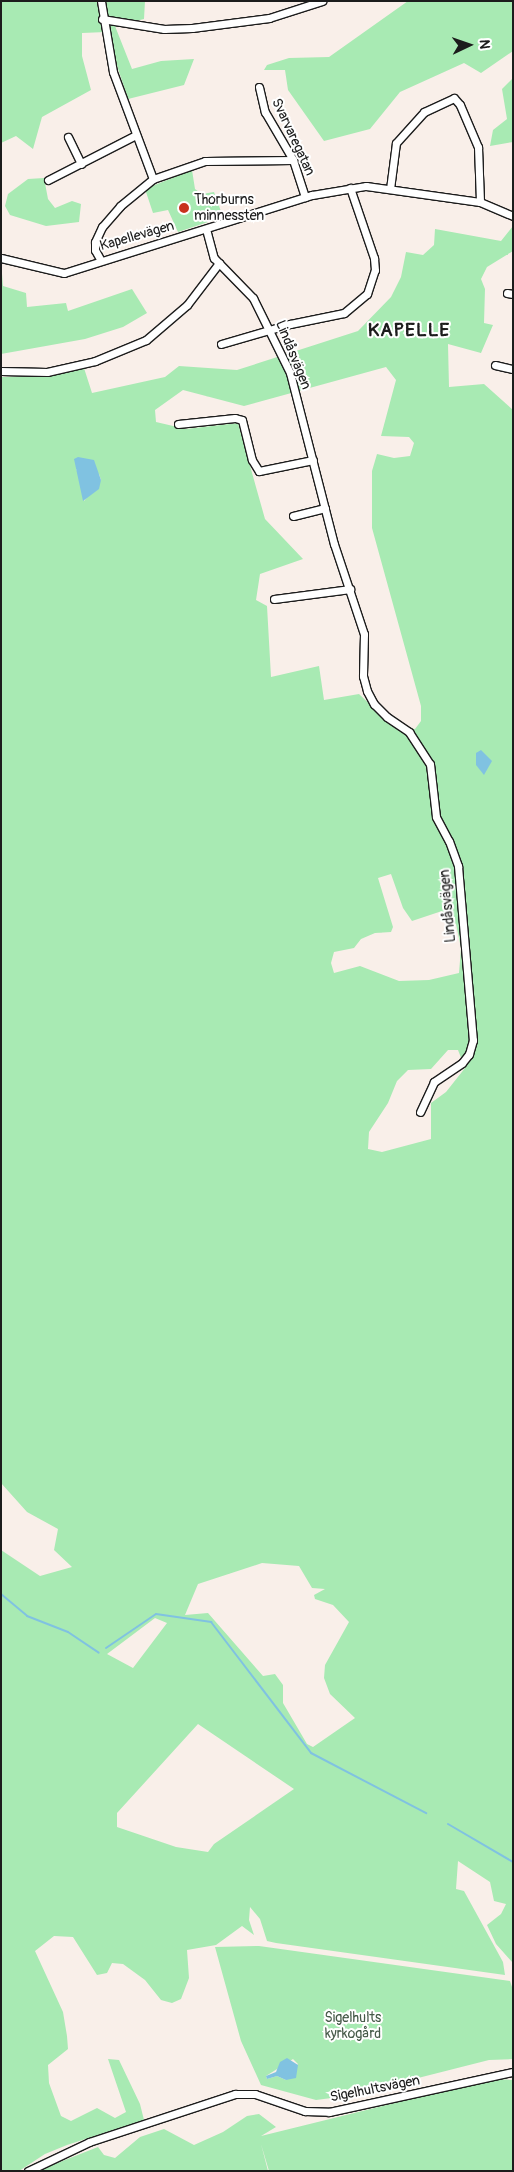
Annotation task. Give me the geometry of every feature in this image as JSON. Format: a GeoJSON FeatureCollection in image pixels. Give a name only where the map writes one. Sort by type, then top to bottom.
{"type":"FeatureCollection","features":[{"type":"Feature","properties":{"kind":"street"},"geometry":{"type":"LineString","coordinates":[[101,1],[102,19],[113,72],[152,179]]}},
{"type":"Feature","properties":{"kind":"street"},"geometry":{"type":"LineString","coordinates":[[102,19],[164,29],[192,28],[269,18],[322,1]]}},
{"type":"Feature","properties":{"kind":"street","name":"Svarvaregatan"},"geometry":{"type":"LineString","coordinates":[[259,87],[265,112],[293,160],[305,197]]}},
{"type":"Feature","properties":{"kind":"street"},"geometry":{"type":"LineString","coordinates":[[390,190],[396,144],[424,112],[450,99],[458,100],[478,147],[480,202]]}},
{"type":"Feature","properties":{"kind":"street"},"geometry":{"type":"LineString","coordinates":[[48,180],[136,135]]}},
{"type":"Feature","properties":{"kind":"street"},"geometry":{"type":"LineString","coordinates":[[68,137],[81,164]]}},
{"type":"Feature","properties":{"kind":"street"},"geometry":{"type":"LineString","coordinates":[[100,259],[95,250],[95,242],[102,228],[120,206],[152,179],[204,161],[293,160]]}},
{"type":"Feature","properties":{"kind":"street"},"geometry":{"type":"LineString","coordinates":[[221,344],[344,313],[368,294],[375,270],[374,258],[350,188]]}},
{"type":"Feature","properties":{"kind":"street","name":"Kapellevägen"},"geometry":{"type":"LineString","coordinates":[[1,258],[64,273],[100,259],[305,197],[350,188],[390,190],[480,202],[513,216]]}},
{"type":"Feature","properties":{"kind":"street","name":"Lindåsvägen"},"geometry":{"type":"LineString","coordinates":[[206,228],[214,258],[253,298],[271,330],[294,384],[325,508],[364,634],[363,676],[367,691],[374,704],[409,732],[430,764],[434,810],[450,841],[461,881],[473,1040],[469,1054],[462,1063],[434,1082],[420,1112]]}},
{"type":"Feature","properties":{"kind":"street"},"geometry":{"type":"LineString","coordinates":[[1,371],[47,372],[95,361],[146,340],[187,305],[219,263]]}},
{"type":"Feature","properties":{"kind":"street"},"geometry":{"type":"LineString","coordinates":[[495,365],[513,369]]}},
{"type":"Feature","properties":{"kind":"street"},"geometry":{"type":"LineString","coordinates":[[178,424],[235,418],[242,420],[258,471],[313,460]]}},
{"type":"Feature","properties":{"kind":"street"},"geometry":{"type":"LineString","coordinates":[[293,516],[325,508]]}},
{"type":"Feature","properties":{"kind":"street"},"geometry":{"type":"LineString","coordinates":[[274,599],[350,589]]}},
{"type":"Feature","properties":{"kind":"street","name":"Sigelhultsvägen"},"geometry":{"type":"LineString","coordinates":[[28,2171],[89,2142],[214,2100],[245,2092],[305,2111],[341,2111],[513,2072]]}},
{"type":"Feature","properties":{"kind":"green space"},"geometry":{"type":"Polygon","coordinates":[[[1,1],[145,1],[144,19],[115,26],[132,69],[161,61],[194,59],[184,85],[128,99],[106,32],[82,33],[82,56],[91,90],[42,117],[33,149],[16,136],[1,143],[1,1]]]}},
{"type":"Feature","properties":{"kind":"green space"},"geometry":{"type":"Polygon","coordinates":[[[408,1],[513,1],[513,51],[481,73],[464,63],[400,92],[370,129],[324,141],[288,90],[285,70],[264,70],[267,65],[289,58],[329,57],[408,1]]]}},
{"type":"Feature","properties":{"kind":"green space"},"geometry":{"type":"Polygon","coordinates":[[[513,78],[513,142],[490,146],[493,130],[507,119],[502,89],[513,78]]]}},
{"type":"Feature","properties":{"kind":"green space"},"geometry":{"type":"Polygon","coordinates":[[[192,170],[195,189],[202,194],[214,192],[223,217],[178,232],[168,210],[153,213],[145,189],[192,170]]]}},
{"type":"Feature","properties":{"kind":"green space"},"geometry":{"type":"Polygon","coordinates":[[[44,178],[48,199],[55,208],[72,201],[81,204],[79,222],[46,226],[10,215],[5,206],[8,194],[28,179],[44,178]]]}},
{"type":"Feature","properties":{"kind":"green space"},"geometry":{"type":"Polygon","coordinates":[[[513,226],[513,251],[487,267],[481,279],[485,289],[484,323],[493,325],[481,353],[448,344],[449,387],[484,384],[513,410],[513,1963],[496,1944],[487,1925],[501,1914],[506,1904],[494,1901],[490,1882],[458,1861],[456,1889],[464,1891],[503,1962],[505,1975],[267,1941],[260,1919],[250,1907],[249,1920],[254,1935],[242,1926],[216,1945],[187,1950],[189,1978],[181,1999],[172,2003],[161,2000],[145,1980],[123,1964],[112,1963],[107,1973],[97,1975],[73,1937],[54,1936],[35,1951],[63,2012],[67,2036],[68,2049],[48,2065],[49,2083],[61,2116],[71,2121],[97,2108],[115,2118],[126,2112],[108,2059],[119,2060],[140,2104],[144,2120],[67,2145],[45,2154],[19,2171],[1,2171],[1,1550],[40,1576],[72,1567],[54,1550],[58,1529],[27,1512],[1,1483],[1,377],[39,376],[84,368],[92,393],[165,377],[179,366],[237,370],[358,331],[391,297],[401,277],[406,252],[423,255],[434,245],[435,229],[501,241],[513,226]],[[386,367],[244,406],[183,390],[155,410],[156,422],[186,429],[238,423],[265,519],[303,559],[260,574],[256,600],[267,606],[271,677],[319,666],[324,700],[359,694],[393,726],[415,729],[421,721],[421,706],[372,528],[372,471],[377,454],[394,458],[410,456],[414,443],[409,437],[381,436],[396,380],[386,367]],[[76,469],[81,478],[84,501],[101,480],[99,474],[76,469]],[[391,874],[378,878],[393,927],[391,932],[375,933],[361,939],[354,948],[334,952],[331,963],[334,973],[360,966],[399,981],[429,980],[459,973],[461,948],[456,924],[442,911],[412,921],[403,908],[391,874]],[[448,1050],[431,1069],[408,1070],[397,1081],[388,1103],[369,1132],[368,1149],[382,1152],[431,1139],[431,1103],[446,1092],[465,1068],[458,1050],[448,1050]],[[262,1563],[198,1584],[185,1615],[208,1613],[263,1676],[275,1674],[283,1685],[283,1703],[307,1744],[313,1747],[355,1718],[330,1694],[324,1678],[325,1665],[349,1622],[333,1605],[315,1599],[314,1595],[325,1589],[312,1588],[299,1566],[262,1563]],[[155,1618],[107,1654],[133,1668],[167,1623],[155,1618]],[[198,1724],[117,1813],[117,1827],[176,1847],[208,1852],[214,1844],[294,1789],[198,1724]]]}},
{"type":"Feature","properties":{"kind":"green space"},"geometry":{"type":"Polygon","coordinates":[[[1,261],[3,286],[26,293],[27,307],[66,303],[68,311],[132,289],[147,313],[123,327],[85,339],[1,354],[1,261]]]}},
{"type":"Feature","properties":{"kind":"green space","name":"Sigelhults kyrkogård"},"geometry":{"type":"Polygon","coordinates":[[[259,1946],[510,1981],[513,1990],[513,2059],[489,2060],[347,2096],[316,2100],[261,2085],[241,2041],[215,1947],[259,1946]],[[293,2059],[266,2076],[267,2079],[277,2076],[286,2080],[298,2064],[293,2059]]]}},
{"type":"Feature","properties":{"kind":"green space"},"geometry":{"type":"Polygon","coordinates":[[[492,2079],[513,2080],[513,2171],[269,2171],[261,2144],[268,2171],[37,2171],[98,2147],[104,2155],[115,2158],[140,2137],[164,2129],[194,2145],[223,2132],[247,2116],[259,2114],[276,2127],[261,2136],[492,2079]]]}},
{"type":"Feature","properties":{"kind":"water"},"geometry":{"type":"Polygon","coordinates":[[[78,457],[94,460],[101,480],[99,489],[83,501],[74,459],[78,457]]]}},
{"type":"Feature","properties":{"kind":"water"},"geometry":{"type":"Polygon","coordinates":[[[481,750],[492,761],[484,775],[476,765],[476,753],[481,750]]]}},
{"type":"Feature","properties":{"kind":"water"},"geometry":{"type":"Polygon","coordinates":[[[287,2058],[298,2065],[296,2078],[286,2080],[277,2076],[267,2079],[266,2076],[276,2072],[280,2062],[287,2058]]]}},
{"type":"Feature","properties":{"kind":"waterway"},"geometry":{"type":"LineString","coordinates":[[1,1594],[27,1616],[68,1632],[99,1653]]}},
{"type":"Feature","properties":{"kind":"waterway"},"geometry":{"type":"LineString","coordinates":[[106,1648],[156,1614],[211,1622],[311,1753],[426,1813]]}},
{"type":"Feature","properties":{"kind":"waterway"},"geometry":{"type":"LineString","coordinates":[[448,1824],[513,1862]]}},
{"type":"Feature","properties":{"kind":"place","name":"Thorburns minnessten"},"geometry":{"type":"Point","coordinates":[184,208]}},
{"type":"Feature","properties":{"kind":"district","name":"KAPELLE"},"geometry":{"type":"Point","coordinates":[409,331]}}]}
